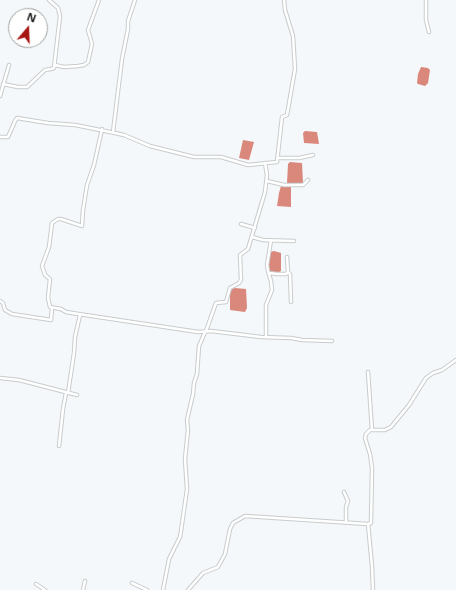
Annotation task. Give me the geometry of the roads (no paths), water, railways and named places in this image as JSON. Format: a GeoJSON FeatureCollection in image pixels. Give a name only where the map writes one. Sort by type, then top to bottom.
{"type":"FeatureCollection","features":[{"type":"Feature","properties":{"kind":"street"},"geometry":{"type":"LineString","coordinates":[[3,84],[27,87],[32,84],[38,75],[42,74],[45,70],[53,69],[55,65],[60,16],[58,8],[50,0]]}},
{"type":"Feature","properties":{"kind":"street"},"geometry":{"type":"LineString","coordinates":[[55,65],[64,67],[78,66],[84,65],[88,62],[92,44],[88,30],[99,0]]}},
{"type":"Feature","properties":{"kind":"street"},"geometry":{"type":"LineString","coordinates":[[113,132],[128,21],[135,0]]}},
{"type":"Feature","properties":{"kind":"street"},"geometry":{"type":"LineString","coordinates":[[0,137],[8,137],[17,118],[48,123],[75,125],[113,132],[150,146],[188,155],[221,157],[248,165],[277,162],[282,117],[287,115],[295,69],[293,36],[285,10],[284,0]]}},
{"type":"Feature","properties":{"kind":"street"},"geometry":{"type":"LineString","coordinates":[[426,0],[426,20],[429,32]]}},
{"type":"Feature","properties":{"kind":"street"},"geometry":{"type":"LineString","coordinates":[[0,96],[9,65]]}},
{"type":"Feature","properties":{"kind":"street"},"geometry":{"type":"LineString","coordinates":[[0,301],[5,310],[12,314],[51,320],[52,307],[50,307],[48,298],[50,279],[45,275],[42,266],[49,247],[52,223],[60,219],[82,226],[87,185],[94,165],[102,130]]}},
{"type":"Feature","properties":{"kind":"street"},"geometry":{"type":"LineString","coordinates":[[277,158],[298,158],[313,155]]}},
{"type":"Feature","properties":{"kind":"street"},"geometry":{"type":"LineString","coordinates":[[164,590],[169,559],[180,537],[181,531],[187,489],[185,459],[188,430],[187,420],[194,382],[197,374],[199,346],[216,303],[226,302],[230,288],[239,283],[241,280],[240,255],[247,250],[265,192],[267,181],[265,163]]}},
{"type":"Feature","properties":{"kind":"street"},"geometry":{"type":"LineString","coordinates":[[267,181],[284,185],[303,185],[308,180]]}},
{"type":"Feature","properties":{"kind":"street"},"geometry":{"type":"LineString","coordinates":[[241,224],[255,228]]}},
{"type":"Feature","properties":{"kind":"street"},"geometry":{"type":"LineString","coordinates":[[252,237],[294,241]]}},
{"type":"Feature","properties":{"kind":"street"},"geometry":{"type":"LineString","coordinates":[[266,337],[266,305],[272,290],[267,262],[271,240]]}},
{"type":"Feature","properties":{"kind":"street"},"geometry":{"type":"LineString","coordinates":[[287,257],[288,272],[290,274],[291,302]]}},
{"type":"Feature","properties":{"kind":"street"},"geometry":{"type":"LineString","coordinates":[[269,273],[286,274],[288,272]]}},
{"type":"Feature","properties":{"kind":"street"},"geometry":{"type":"LineString","coordinates":[[52,307],[66,312],[198,332],[206,331],[302,340],[332,341]]}},
{"type":"Feature","properties":{"kind":"street"},"geometry":{"type":"LineString","coordinates":[[59,446],[63,409],[80,314]]}},
{"type":"Feature","properties":{"kind":"street"},"geometry":{"type":"LineString","coordinates":[[188,590],[203,574],[218,567],[225,554],[230,529],[234,523],[245,516],[368,524],[372,522],[372,459],[364,438],[366,434],[372,430],[385,430],[391,427],[426,378],[433,373],[442,370],[456,360]]}},
{"type":"Feature","properties":{"kind":"street"},"geometry":{"type":"LineString","coordinates":[[368,372],[372,430]]}},
{"type":"Feature","properties":{"kind":"street"},"geometry":{"type":"LineString","coordinates":[[0,378],[19,380],[78,395]]}},
{"type":"Feature","properties":{"kind":"street"},"geometry":{"type":"LineString","coordinates":[[344,492],[348,501],[346,507],[346,522]]}},
{"type":"Feature","properties":{"kind":"street"},"geometry":{"type":"LineString","coordinates":[[368,524],[373,590]]}},
{"type":"Feature","properties":{"kind":"street"},"geometry":{"type":"LineString","coordinates":[[83,590],[86,581]]}},
{"type":"Feature","properties":{"kind":"street"},"geometry":{"type":"LineString","coordinates":[[132,583],[147,590]]}},
{"type":"Feature","properties":{"kind":"street"},"geometry":{"type":"LineString","coordinates":[[36,584],[45,590]]}}]}
